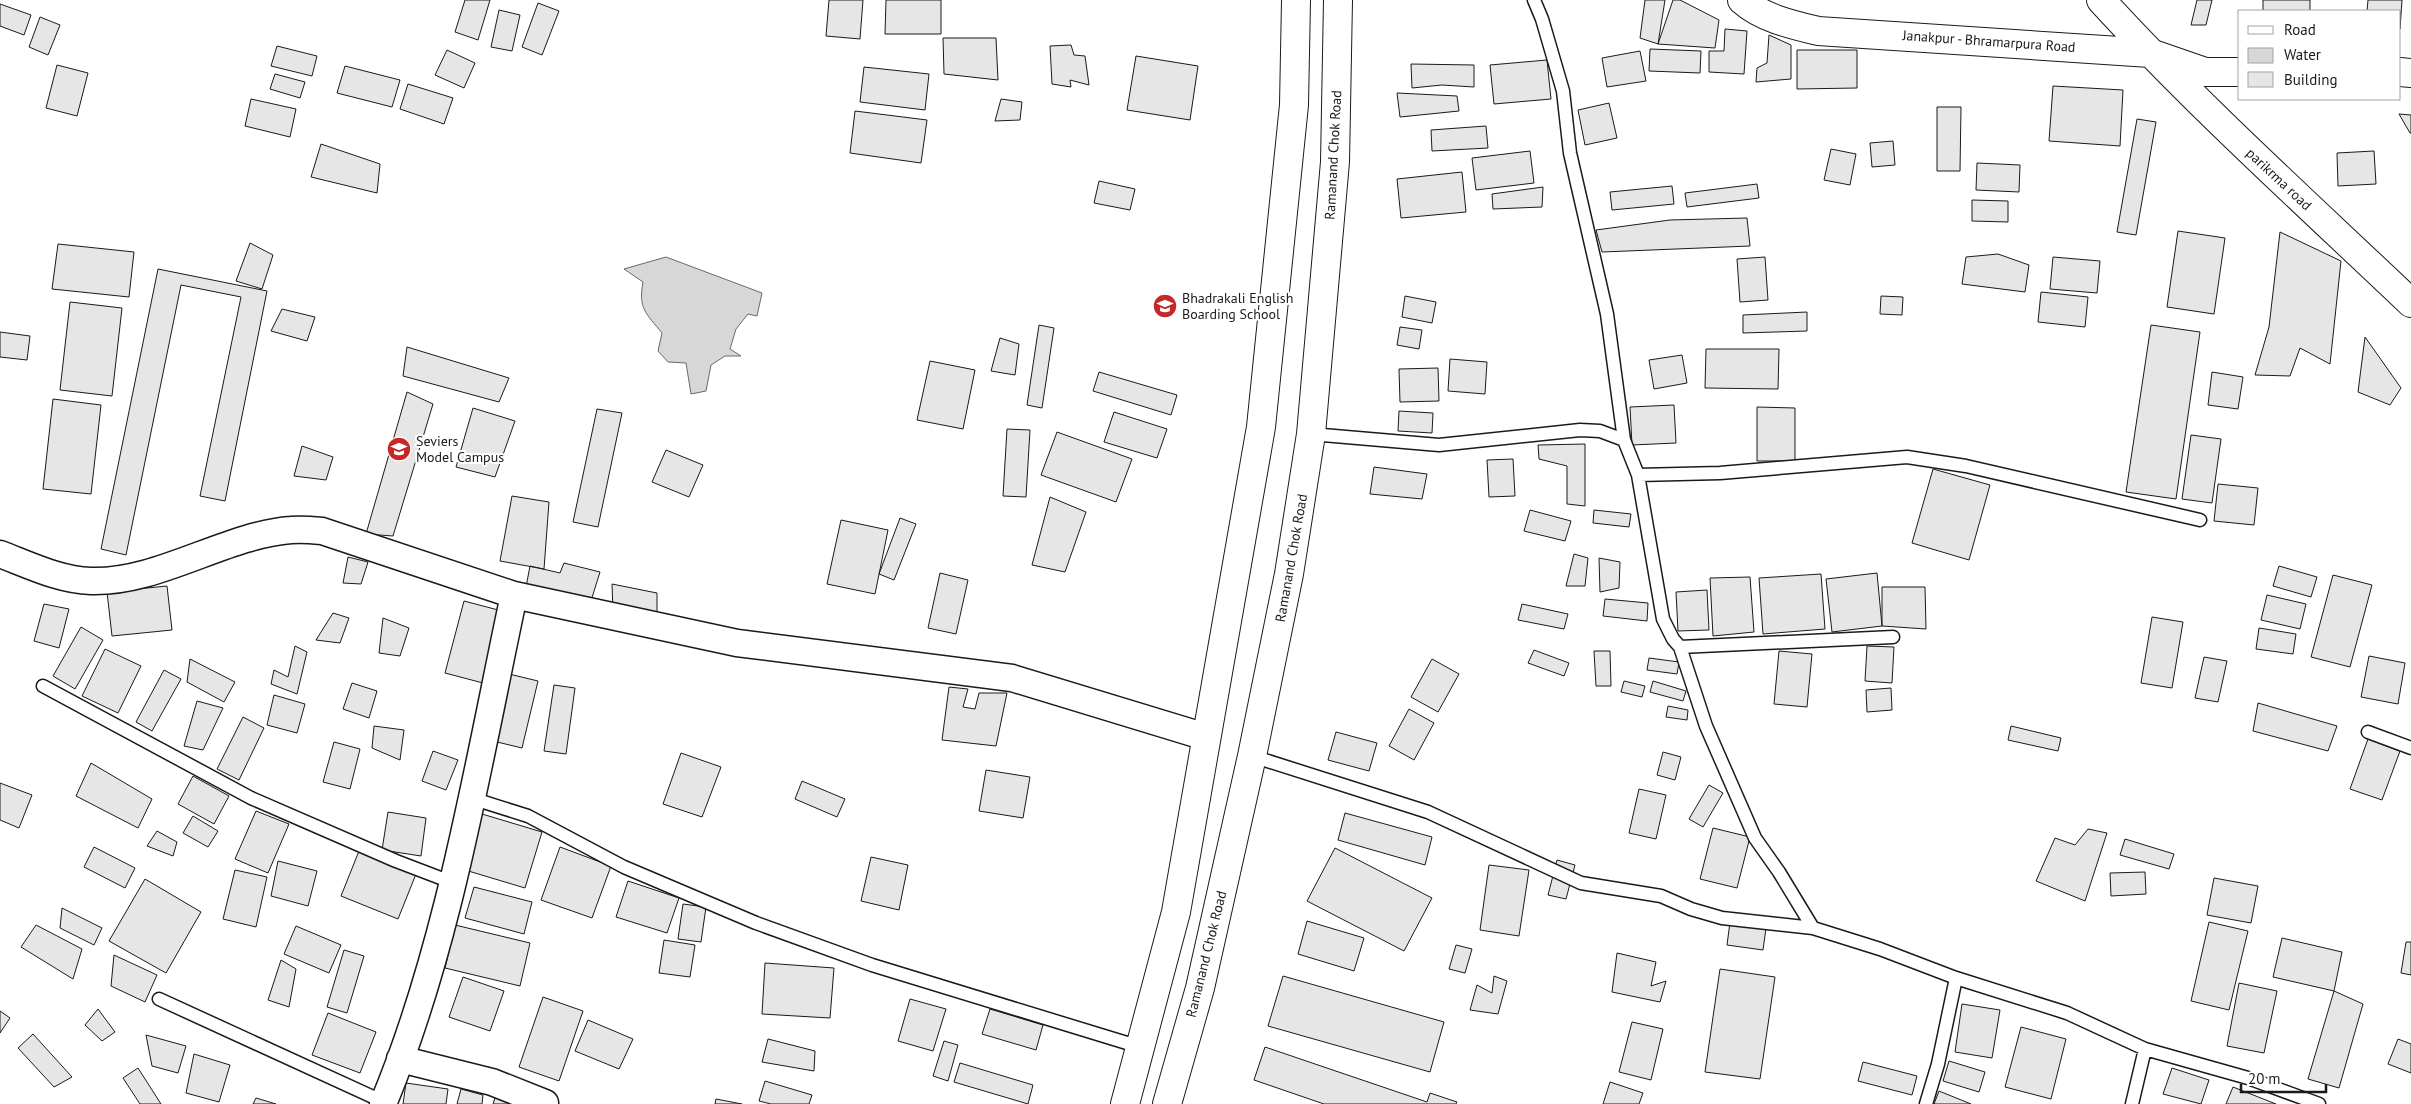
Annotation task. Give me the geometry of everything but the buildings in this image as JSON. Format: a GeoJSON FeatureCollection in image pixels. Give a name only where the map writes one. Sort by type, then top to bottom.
{"type":"FeatureCollection","features":[{"type":"Feature","properties":{"kind":"main road"},"geometry":{"type":"LineString","coordinates":[[1125,1104],[1176,912],[1261,427],[1294,105],[1296,0]]}},
{"type":"Feature","properties":{"kind":"main road","name":"Ramanand Chok Road"},"geometry":{"type":"LineString","coordinates":[[1167,1104],[1200,988],[1252,756],[1289,574],[1311,434],[1335,162],[1338,0]]}},
{"type":"Feature","properties":{"kind":"main road","name":"Janakpur - Bhramarpura Road"},"geometry":{"type":"LineString","coordinates":[[1742,0],[1748,6],[1786,24],[1818,31],[2150,53],[2205,72],[2238,72]]}},
{"type":"Feature","properties":{"kind":"main road","name":"parikrma road"},"geometry":{"type":"LineString","coordinates":[[2102,0],[2150,53],[2252,155],[2411,303]]}},
{"type":"Feature","properties":{"kind":"street"},"geometry":{"type":"LineString","coordinates":[[0,554],[63,577],[92,581],[125,578],[168,566],[251,538],[291,530],[322,531],[514,595],[737,643],[1012,678],[1206,737]]}},
{"type":"Feature","properties":{"kind":"street"},"geometry":{"type":"LineString","coordinates":[[384,1103],[432,964],[471,798],[514,595]]}},
{"type":"Feature","properties":{"kind":"street"},"geometry":{"type":"LineString","coordinates":[[400,1059],[492,1082],[545,1103]]}},
{"type":"Feature","properties":{"kind":"lane"},"geometry":{"type":"LineString","coordinates":[[1534,0],[1542,19],[1562,91],[1570,153],[1607,314],[1624,440],[1638,474],[1663,619],[1673,639],[1680,647],[1706,726],[1754,838],[1780,872],[1813,928]]}},
{"type":"Feature","properties":{"kind":"lane"},"geometry":{"type":"LineString","coordinates":[[1311,434],[1439,446],[1580,430],[1600,431],[1624,440]]}},
{"type":"Feature","properties":{"kind":"lane"},"geometry":{"type":"LineString","coordinates":[[1638,474],[1720,472],[1907,457],[1966,466],[2200,520]]}},
{"type":"Feature","properties":{"kind":"lane"},"geometry":{"type":"LineString","coordinates":[[1680,647],[1893,636]]}},
{"type":"Feature","properties":{"kind":"lane"},"geometry":{"type":"LineString","coordinates":[[43,686],[251,798],[396,861],[451,882]]}},
{"type":"Feature","properties":{"kind":"lane"},"geometry":{"type":"LineString","coordinates":[[2368,732],[2411,748]]}},
{"type":"Feature","properties":{"kind":"lane"},"geometry":{"type":"LineString","coordinates":[[1252,756],[1428,812],[1581,883],[1661,896],[1692,909],[1722,918],[1813,928],[1880,949],[1956,978],[2067,1013],[2145,1049],[2248,1078],[2319,1104]]}},
{"type":"Feature","properties":{"kind":"lane"},"geometry":{"type":"LineString","coordinates":[[471,798],[528,816],[624,866],[756,923],[872,965],[1140,1046]]}},
{"type":"Feature","properties":{"kind":"lane"},"geometry":{"type":"LineString","coordinates":[[1926,1104],[1938,1064],[1956,978]]}},
{"type":"Feature","properties":{"kind":"lane"},"geometry":{"type":"LineString","coordinates":[[159,999],[384,1103]]}},
{"type":"Feature","properties":{"kind":"lane"},"geometry":{"type":"LineString","coordinates":[[2132,1104],[2145,1049]]}},
{"type":"Feature","properties":{"kind":"water"},"geometry":{"type":"Polygon","coordinates":[[[666,257],[762,293],[757,316],[748,314],[736,329],[730,349],[741,356],[725,356],[711,365],[706,391],[691,394],[686,363],[668,362],[658,351],[662,333],[643,305],[643,282],[624,269],[666,257]]]}},
{"type":"Feature","properties":{"kind":"place","name":"Bhadrakali English Boarding School"},"geometry":{"type":"Point","coordinates":[1165,306]}},
{"type":"Feature","properties":{"kind":"place","name":"Seviers Model Campus"},"geometry":{"type":"Point","coordinates":[399,449]}}]}
